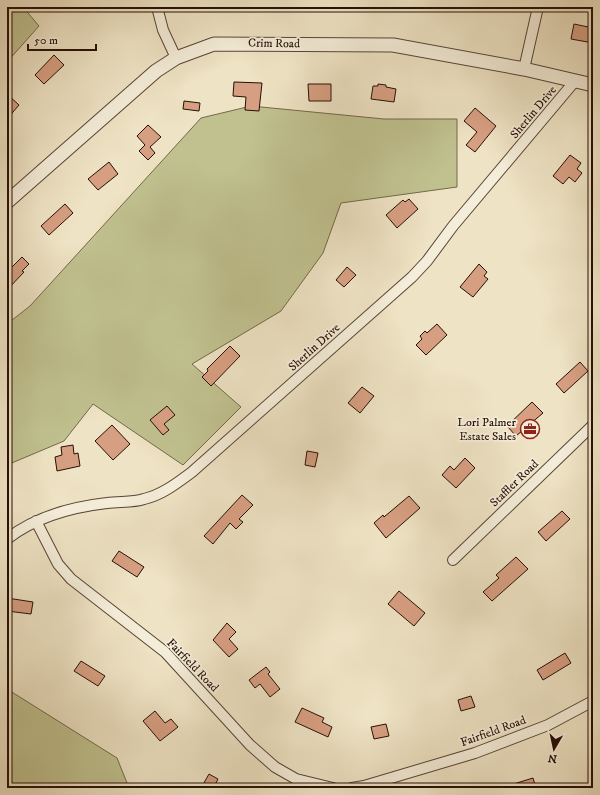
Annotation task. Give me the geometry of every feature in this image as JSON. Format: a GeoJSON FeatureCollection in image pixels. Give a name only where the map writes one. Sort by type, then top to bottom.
{"type":"FeatureCollection","features":[{"type":"Feature","properties":{"kind":"street"},"geometry":{"type":"LineString","coordinates":[[157,7],[163,30],[176,58]]}},
{"type":"Feature","properties":{"kind":"street"},"geometry":{"type":"LineString","coordinates":[[524,69],[538,7]]}},
{"type":"Feature","properties":{"kind":"street","name":"Crim Road"},"geometry":{"type":"LineString","coordinates":[[7,202],[138,85],[176,58],[214,44],[393,46],[524,69],[593,85]]}},
{"type":"Feature","properties":{"kind":"street","name":"Sherlin Drive"},"geometry":{"type":"LineString","coordinates":[[7,539],[36,521],[73,509],[107,502],[145,499],[164,492],[192,472],[417,272],[576,81]]}},
{"type":"Feature","properties":{"kind":"street","name":"Staffler Road"},"geometry":{"type":"LineString","coordinates":[[453,560],[593,425]]}},
{"type":"Feature","properties":{"kind":"street","name":"Fairfield Road"},"geometry":{"type":"LineString","coordinates":[[36,521],[58,564],[71,579],[165,652],[250,745],[275,767],[291,776],[312,784],[333,788]]}},
{"type":"Feature","properties":{"kind":"street","name":"Fairfield Road"},"geometry":{"type":"LineString","coordinates":[[352,788],[364,786],[474,753],[548,725],[593,701]]}},
{"type":"Feature","properties":{"kind":"green space"},"geometry":{"type":"Polygon","coordinates":[[[7,7],[23,7],[39,26],[7,62],[7,7]]]}},
{"type":"Feature","properties":{"kind":"green space"},"geometry":{"type":"Polygon","coordinates":[[[251,106],[384,119],[457,119],[457,187],[341,203],[323,253],[281,311],[192,364],[241,407],[183,465],[93,404],[64,441],[7,465],[7,324],[30,306],[201,118],[251,106]]]}},
{"type":"Feature","properties":{"kind":"green space"},"geometry":{"type":"Polygon","coordinates":[[[7,689],[117,758],[129,788],[7,788],[7,689]]]}},
{"type":"Feature","properties":{"kind":"building"},"geometry":{"type":"Polygon","coordinates":[[[574,24],[593,28],[593,43],[571,39],[574,24]]]}},
{"type":"Feature","properties":{"kind":"building"},"geometry":{"type":"Polygon","coordinates":[[[54,55],[64,65],[44,84],[35,75],[54,55]]]}},
{"type":"Feature","properties":{"kind":"building"},"geometry":{"type":"Polygon","coordinates":[[[234,82],[262,83],[259,111],[245,110],[246,97],[233,96],[234,82]]]}},
{"type":"Feature","properties":{"kind":"building"},"geometry":{"type":"Polygon","coordinates":[[[308,84],[331,84],[331,101],[309,101],[308,84]]]}},
{"type":"Feature","properties":{"kind":"building"},"geometry":{"type":"Polygon","coordinates":[[[378,84],[396,89],[394,102],[371,99],[373,86],[378,86],[378,84]]]}},
{"type":"Feature","properties":{"kind":"building"},"geometry":{"type":"Polygon","coordinates":[[[7,94],[19,105],[7,119],[7,94]]]}},
{"type":"Feature","properties":{"kind":"building"},"geometry":{"type":"Polygon","coordinates":[[[184,101],[200,103],[199,111],[183,109],[184,101]]]}},
{"type":"Feature","properties":{"kind":"building"},"geometry":{"type":"Polygon","coordinates":[[[475,108],[496,126],[475,152],[466,145],[477,132],[464,121],[475,108]]]}},
{"type":"Feature","properties":{"kind":"building"},"geometry":{"type":"Polygon","coordinates":[[[148,125],[161,137],[150,147],[155,153],[148,160],[139,151],[145,145],[137,136],[148,125]]]}},
{"type":"Feature","properties":{"kind":"building"},"geometry":{"type":"Polygon","coordinates":[[[570,155],[581,163],[577,169],[582,173],[575,182],[569,177],[563,184],[553,176],[570,155]]]}},
{"type":"Feature","properties":{"kind":"building"},"geometry":{"type":"Polygon","coordinates":[[[109,162],[118,174],[98,190],[88,179],[109,162]]]}},
{"type":"Feature","properties":{"kind":"building"},"geometry":{"type":"Polygon","coordinates":[[[409,199],[418,209],[397,228],[386,215],[403,200],[405,202],[409,199]]]}},
{"type":"Feature","properties":{"kind":"building"},"geometry":{"type":"Polygon","coordinates":[[[65,204],[73,213],[49,235],[41,226],[65,204]]]}},
{"type":"Feature","properties":{"kind":"building"},"geometry":{"type":"Polygon","coordinates":[[[22,257],[29,264],[22,271],[24,272],[7,290],[7,272],[22,257]]]}},
{"type":"Feature","properties":{"kind":"building"},"geometry":{"type":"Polygon","coordinates":[[[479,264],[487,272],[484,276],[488,279],[473,297],[460,287],[479,264]]]}},
{"type":"Feature","properties":{"kind":"building"},"geometry":{"type":"Polygon","coordinates":[[[347,267],[356,275],[344,287],[336,280],[347,267]]]}},
{"type":"Feature","properties":{"kind":"building"},"geometry":{"type":"Polygon","coordinates":[[[437,324],[447,335],[426,355],[416,345],[422,339],[420,336],[425,331],[427,333],[437,324]]]}},
{"type":"Feature","properties":{"kind":"building"},"geometry":{"type":"Polygon","coordinates":[[[230,346],[240,356],[211,386],[202,377],[208,371],[207,369],[230,346]]]}},
{"type":"Feature","properties":{"kind":"building"},"geometry":{"type":"Polygon","coordinates":[[[580,362],[588,371],[564,393],[556,384],[580,362]]]}},
{"type":"Feature","properties":{"kind":"building"},"geometry":{"type":"Polygon","coordinates":[[[362,387],[374,396],[360,413],[348,403],[362,387]]]}},
{"type":"Feature","properties":{"kind":"building"},"geometry":{"type":"Polygon","coordinates":[[[532,402],[543,413],[516,436],[507,426],[532,402]]]}},
{"type":"Feature","properties":{"kind":"building"},"geometry":{"type":"Polygon","coordinates":[[[167,406],[175,415],[164,424],[169,430],[163,435],[150,420],[167,406]]]}},
{"type":"Feature","properties":{"kind":"building"},"geometry":{"type":"Polygon","coordinates":[[[112,425],[130,444],[113,460],[95,441],[112,425]]]}},
{"type":"Feature","properties":{"kind":"building"},"geometry":{"type":"Polygon","coordinates":[[[73,445],[74,454],[78,453],[80,466],[57,471],[55,457],[62,455],[61,447],[73,445]]]}},
{"type":"Feature","properties":{"kind":"building"},"geometry":{"type":"Polygon","coordinates":[[[307,451],[318,453],[315,467],[305,465],[307,451]]]}},
{"type":"Feature","properties":{"kind":"building"},"geometry":{"type":"Polygon","coordinates":[[[465,458],[475,468],[456,488],[442,475],[450,466],[454,470],[465,458]]]}},
{"type":"Feature","properties":{"kind":"building"},"geometry":{"type":"Polygon","coordinates":[[[242,495],[253,505],[239,519],[243,522],[236,529],[230,523],[213,544],[204,536],[242,495]]]}},
{"type":"Feature","properties":{"kind":"building"},"geometry":{"type":"Polygon","coordinates":[[[409,496],[420,508],[386,538],[374,523],[383,515],[384,517],[409,496]]]}},
{"type":"Feature","properties":{"kind":"building"},"geometry":{"type":"Polygon","coordinates":[[[562,511],[570,519],[546,541],[538,532],[562,511]]]}},
{"type":"Feature","properties":{"kind":"building"},"geometry":{"type":"Polygon","coordinates":[[[119,551],[144,567],[137,577],[112,561],[119,551]]]}},
{"type":"Feature","properties":{"kind":"building"},"geometry":{"type":"Polygon","coordinates":[[[516,557],[528,569],[492,601],[483,592],[499,578],[496,575],[516,557]]]}},
{"type":"Feature","properties":{"kind":"building"},"geometry":{"type":"Polygon","coordinates":[[[399,591],[425,613],[414,626],[388,604],[399,591]]]}},
{"type":"Feature","properties":{"kind":"building"},"geometry":{"type":"Polygon","coordinates":[[[7,598],[33,602],[31,614],[7,611],[7,598]]]}},
{"type":"Feature","properties":{"kind":"building"},"geometry":{"type":"Polygon","coordinates":[[[227,623],[236,632],[229,639],[238,649],[229,657],[213,640],[227,623]]]}},
{"type":"Feature","properties":{"kind":"building"},"geometry":{"type":"Polygon","coordinates":[[[565,653],[571,663],[543,680],[537,670],[565,653]]]}},
{"type":"Feature","properties":{"kind":"building"},"geometry":{"type":"Polygon","coordinates":[[[81,661],[105,676],[98,686],[74,671],[81,661]]]}},
{"type":"Feature","properties":{"kind":"building"},"geometry":{"type":"Polygon","coordinates":[[[266,667],[270,672],[268,674],[280,689],[270,697],[260,684],[255,688],[249,680],[266,667]]]}},
{"type":"Feature","properties":{"kind":"building"},"geometry":{"type":"Polygon","coordinates":[[[471,696],[475,707],[461,711],[458,700],[471,696]]]}},
{"type":"Feature","properties":{"kind":"building"},"geometry":{"type":"Polygon","coordinates":[[[302,708],[324,718],[322,722],[332,727],[328,737],[295,722],[302,708]]]}},
{"type":"Feature","properties":{"kind":"building"},"geometry":{"type":"Polygon","coordinates":[[[155,711],[165,723],[171,719],[178,727],[160,741],[143,721],[155,711]]]}},
{"type":"Feature","properties":{"kind":"building"},"geometry":{"type":"Polygon","coordinates":[[[386,724],[389,736],[374,739],[371,727],[386,724]]]}},
{"type":"Feature","properties":{"kind":"building"},"geometry":{"type":"Polygon","coordinates":[[[209,774],[218,779],[216,783],[226,788],[201,788],[209,774]]]}},
{"type":"Feature","properties":{"kind":"building"},"geometry":{"type":"Polygon","coordinates":[[[533,778],[536,788],[508,788],[507,786],[533,778]]]}},
{"type":"Feature","properties":{"kind":"place","name":"Lori Palmer Estate Sales"},"geometry":{"type":"Point","coordinates":[530,429]}}]}
